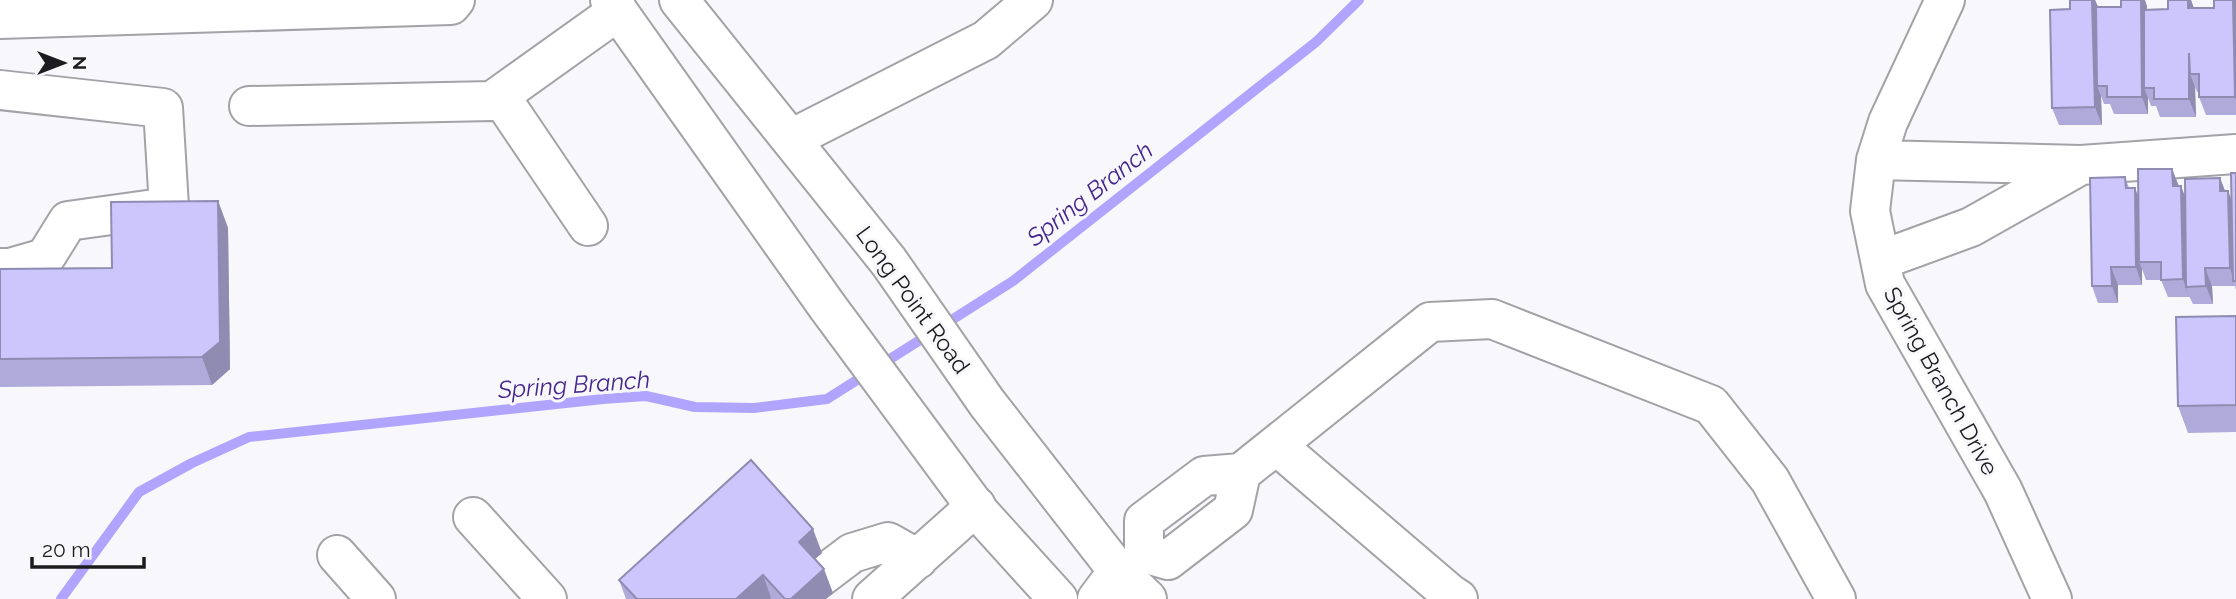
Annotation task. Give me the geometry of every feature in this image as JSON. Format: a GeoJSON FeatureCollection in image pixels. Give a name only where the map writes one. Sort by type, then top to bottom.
{"type":"FeatureCollection","features":[{"type":"Feature","properties":{"kind":"street"},"geometry":{"type":"LineString","coordinates":[[0,19],[451,5],[455,0]]}},
{"type":"Feature","properties":{"kind":"street","name":"Long Point Road"},"geometry":{"type":"LineString","coordinates":[[679,0],[889,262],[987,403],[1120,574],[1147,599]]}},
{"type":"Feature","properties":{"kind":"street"},"geometry":{"type":"LineString","coordinates":[[790,139],[986,40],[1033,0]]}},
{"type":"Feature","properties":{"kind":"street","name":"Spring Branch Drive"},"geometry":{"type":"LineString","coordinates":[[1945,0],[1888,122],[1876,159],[1870,211],[1885,284],[2003,491],[2052,599]]}},
{"type":"Feature","properties":{"kind":"street"},"geometry":{"type":"LineString","coordinates":[[250,106],[492,101],[614,6],[827,306],[976,506],[1058,599]]}},
{"type":"Feature","properties":{"kind":"street"},"geometry":{"type":"LineString","coordinates":[[0,90],[163,108],[169,207],[68,221],[45,258],[10,268],[0,268]]}},
{"type":"Feature","properties":{"kind":"street"},"geometry":{"type":"LineString","coordinates":[[500,96],[587,226]]}},
{"type":"Feature","properties":{"kind":"street"},"geometry":{"type":"LineString","coordinates":[[1876,159],[2081,166],[2236,154]]}},
{"type":"Feature","properties":{"kind":"street"},"geometry":{"type":"LineString","coordinates":[[1970,162],[1971,227]]}},
{"type":"Feature","properties":{"kind":"street"},"geometry":{"type":"LineString","coordinates":[[1881,260],[1971,227],[2081,166]]}},
{"type":"Feature","properties":{"kind":"street"},"geometry":{"type":"LineString","coordinates":[[1120,574],[1143,521],[1204,475],[1241,473],[1430,322],[1492,319],[1711,405],[1770,480],[1836,599]]}},
{"type":"Feature","properties":{"kind":"street"},"geometry":{"type":"LineString","coordinates":[[1276,444],[1458,599]]}},
{"type":"Feature","properties":{"kind":"street"},"geometry":{"type":"LineString","coordinates":[[872,599],[976,506]]}},
{"type":"Feature","properties":{"kind":"street"},"geometry":{"type":"LineString","coordinates":[[473,517],[547,599]]}},
{"type":"Feature","properties":{"kind":"street"},"geometry":{"type":"LineString","coordinates":[[819,578],[852,553],[888,542],[918,559]]}},
{"type":"Feature","properties":{"kind":"street"},"geometry":{"type":"LineString","coordinates":[[337,555],[376,599]]}},
{"type":"Feature","properties":{"kind":"building"},"geometry":{"type":"Polygon","coordinates":[[[2070,0],[2092,0],[2095,107],[2052,108],[2050,10],[2070,9],[2070,0]]]}},
{"type":"Feature","properties":{"kind":"building"},"geometry":{"type":"Polygon","coordinates":[[[2121,0],[2141,0],[2142,97],[2107,97],[2107,86],[2097,86],[2096,7],[2121,7],[2121,0]]]}},
{"type":"Feature","properties":{"kind":"building"},"geometry":{"type":"Polygon","coordinates":[[[2168,0],[2188,0],[2188,8],[2214,8],[2214,0],[2233,0],[2235,97],[2199,97],[2199,74],[2190,74],[2189,53],[2189,99],[2154,99],[2154,88],[2144,88],[2144,10],[2168,9],[2168,0]]]}},
{"type":"Feature","properties":{"kind":"building"},"geometry":{"type":"Polygon","coordinates":[[[2138,169],[2172,169],[2173,186],[2181,186],[2183,279],[2161,280],[2161,262],[2139,262],[2138,169]]]}},
{"type":"Feature","properties":{"kind":"building"},"geometry":{"type":"Polygon","coordinates":[[[2231,173],[2236,173],[2236,281],[2233,281],[2231,173]]]}},
{"type":"Feature","properties":{"kind":"building"},"geometry":{"type":"Polygon","coordinates":[[[2125,177],[2126,188],[2135,188],[2136,267],[2111,267],[2112,286],[2092,286],[2090,178],[2125,177]]]}},
{"type":"Feature","properties":{"kind":"building"},"geometry":{"type":"Polygon","coordinates":[[[2220,178],[2220,191],[2228,191],[2230,268],[2205,268],[2206,286],[2186,287],[2185,179],[2220,178]]]}},
{"type":"Feature","properties":{"kind":"building"},"geometry":{"type":"Polygon","coordinates":[[[218,201],[220,342],[202,357],[0,359],[0,269],[112,268],[111,202],[218,201]]]}},
{"type":"Feature","properties":{"kind":"building"},"geometry":{"type":"Polygon","coordinates":[[[2236,316],[2236,405],[2178,406],[2176,317],[2236,316]]]}},
{"type":"Feature","properties":{"kind":"building"},"geometry":{"type":"Polygon","coordinates":[[[751,460],[813,529],[799,542],[824,569],[791,599],[785,599],[763,575],[736,599],[637,599],[619,580],[751,460]]]}},
{"type":"Feature","properties":{"kind":"waterway","name":"Spring Branch"},"geometry":{"type":"LineString","coordinates":[[61,599],[139,492],[192,463],[249,437],[646,396],[695,407],[754,408],[827,399],[1013,281],[1316,42],[1359,0]]}}]}
